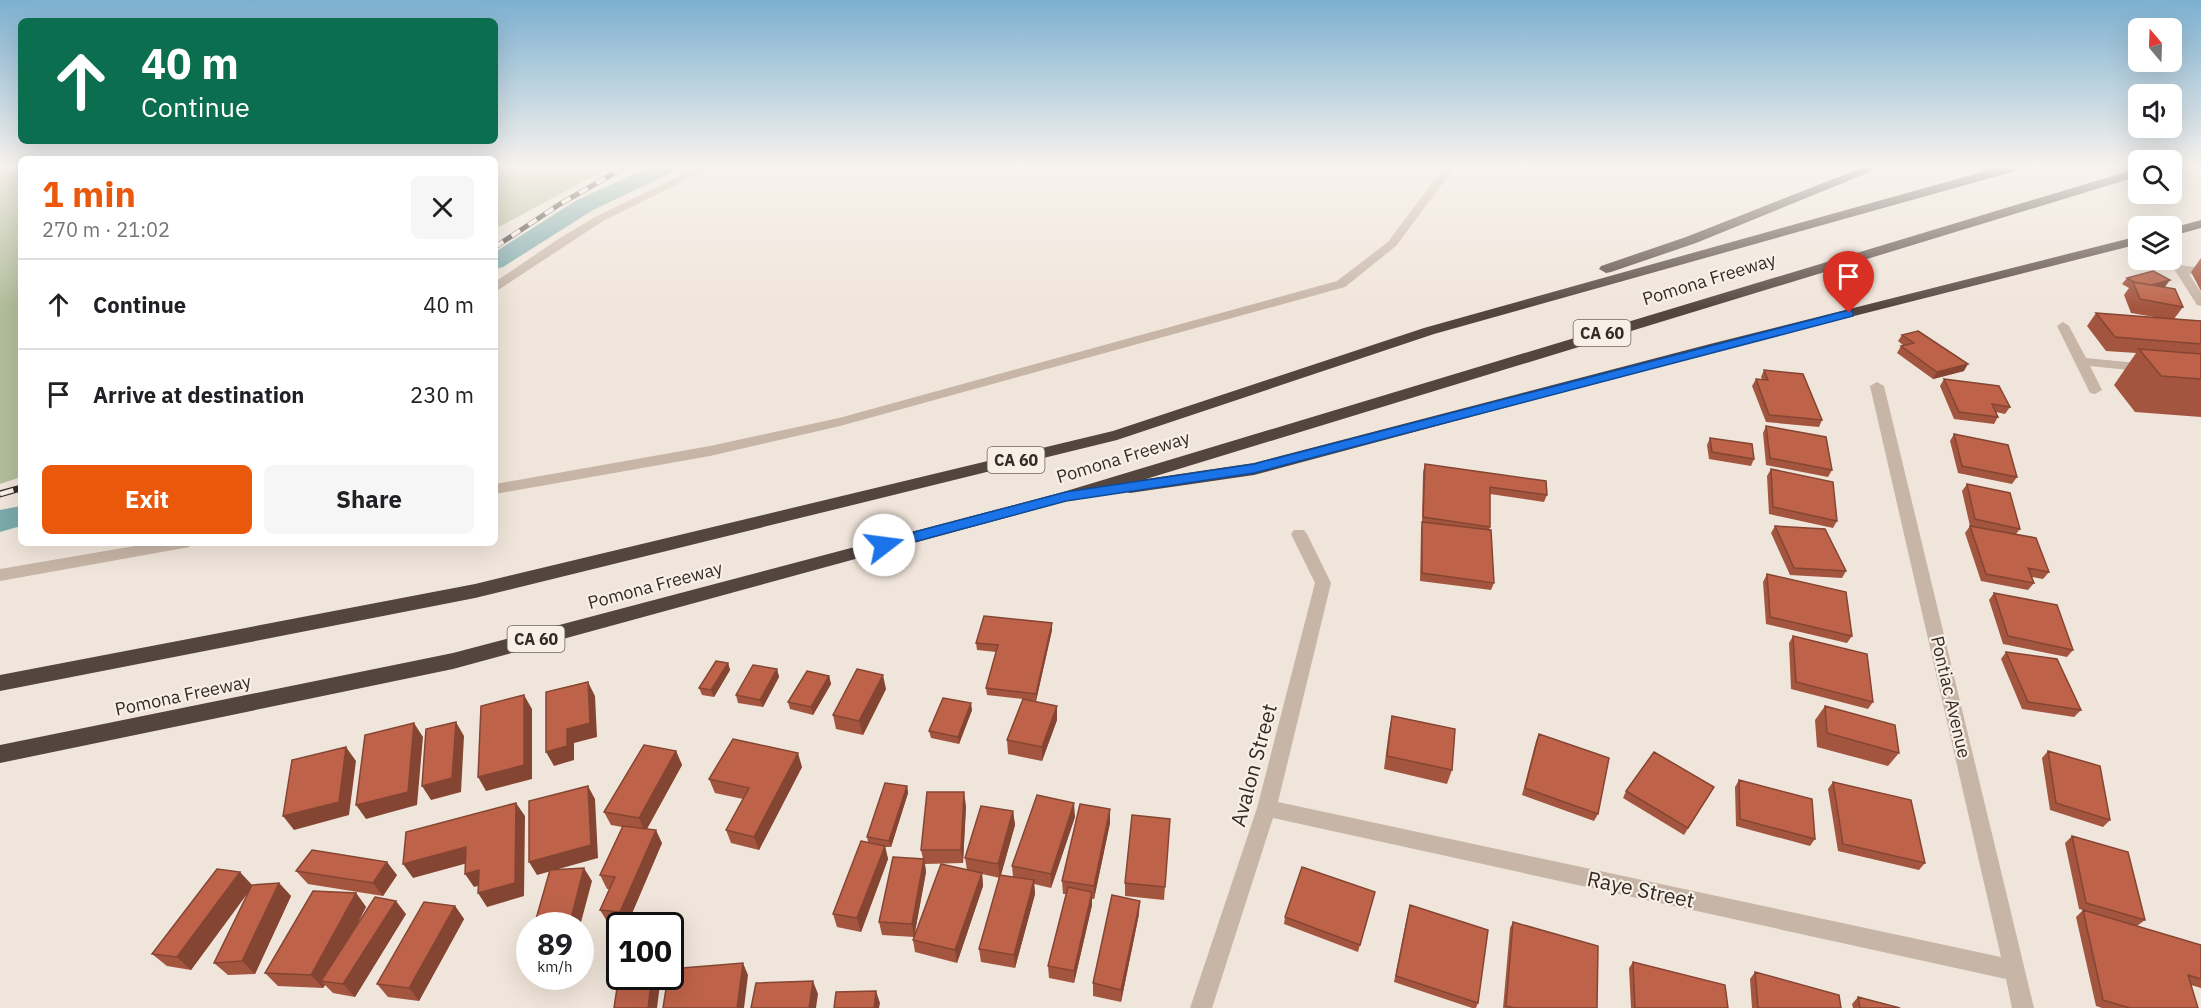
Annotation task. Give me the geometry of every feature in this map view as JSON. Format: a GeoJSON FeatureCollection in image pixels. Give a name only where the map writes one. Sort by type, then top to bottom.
{"type":"FeatureCollection","features":[{"type":"Feature","properties":{"kind":"highway"},"geometry":{"type":"LineString","coordinates":[[1429,331],[1691,240],[1757,214]]}},
{"type":"Feature","properties":{"kind":"highway","name":"Pomona Freeway"},"geometry":{"type":"LineString","coordinates":[[0,683],[475,591],[1106,438],[1429,331],[1847,214]]}},
{"type":"Feature","properties":{"kind":"highway","name":"Pomona Freeway"},"geometry":{"type":"LineString","coordinates":[[0,754],[453,661],[1066,497],[2000,214]]}},
{"type":"Feature","properties":{"kind":"highway"},"geometry":{"type":"LineString","coordinates":[[2182,229],[2201,224]]}},
{"type":"Feature","properties":{"kind":"highway"},"geometry":{"type":"LineString","coordinates":[[1066,497],[1254,469],[1715,347],[2128,243]]}},
{"type":"Feature","properties":{"kind":"street"},"geometry":{"type":"LineString","coordinates":[[498,286],[564,240],[609,214]]}},
{"type":"Feature","properties":{"kind":"street"},"geometry":{"type":"LineString","coordinates":[[498,488],[710,451],[840,422],[1341,284],[1392,244],[1415,214]]}},
{"type":"Feature","properties":{"kind":"street"},"geometry":{"type":"LineString","coordinates":[[2201,272],[2180,269],[2201,302]]}},
{"type":"Feature","properties":{"kind":"street"},"geometry":{"type":"LineString","coordinates":[[2064,326],[2095,390]]}},
{"type":"Feature","properties":{"kind":"street"},"geometry":{"type":"LineString","coordinates":[[2081,361],[2157,369]]}},
{"type":"Feature","properties":{"kind":"street","name":"Pontiac Avenue"},"geometry":{"type":"LineString","coordinates":[[1878,386],[2023,1008]]}},
{"type":"Feature","properties":{"kind":"street","name":"Avalon Street"},"geometry":{"type":"LineString","coordinates":[[1201,1008],[1267,808],[1323,583],[1299,534]]}},
{"type":"Feature","properties":{"kind":"street"},"geometry":{"type":"LineString","coordinates":[[0,575],[167,546]]}},
{"type":"Feature","properties":{"kind":"street","name":"Raye Street"},"geometry":{"type":"LineString","coordinates":[[1267,808],[2016,971]]}},
{"type":"Feature","properties":{"kind":"green space"},"geometry":{"type":"Polygon","coordinates":[[[0,214],[18,214],[18,478],[0,484],[0,214]]]}},
{"type":"Feature","properties":{"kind":"green space"},"geometry":{"type":"Polygon","coordinates":[[[498,214],[523,214],[498,227],[498,214]]]}},
{"type":"Feature","properties":{"kind":"building"},"geometry":{"type":"Polygon","coordinates":[[[2153,271],[2170,280],[2151,285],[2134,282],[2127,278],[2153,271]]]}},
{"type":"Feature","properties":{"kind":"building"},"geometry":{"type":"Polygon","coordinates":[[[2133,282],[2175,289],[2183,307],[2140,299],[2133,282]]]}},
{"type":"Feature","properties":{"kind":"building"},"geometry":{"type":"Polygon","coordinates":[[[2096,313],[2201,321],[2201,344],[2115,337],[2096,313]]]}},
{"type":"Feature","properties":{"kind":"building"},"geometry":{"type":"Polygon","coordinates":[[[1918,331],[1968,364],[1937,372],[1901,346],[1914,343],[1902,335],[1918,331]]]}},
{"type":"Feature","properties":{"kind":"building"},"geometry":{"type":"Polygon","coordinates":[[[2139,349],[2201,354],[2201,379],[2161,376],[2139,349]]]}},
{"type":"Feature","properties":{"kind":"building"},"geometry":{"type":"Polygon","coordinates":[[[1764,370],[1803,374],[1822,420],[1769,415],[1756,379],[1768,380],[1764,370]]]}},
{"type":"Feature","properties":{"kind":"building"},"geometry":{"type":"Polygon","coordinates":[[[1944,379],[1999,386],[2010,407],[1992,404],[1998,417],[1959,412],[1944,379]]]}},
{"type":"Feature","properties":{"kind":"building"},"geometry":{"type":"Polygon","coordinates":[[[1766,426],[1826,437],[1832,470],[1770,458],[1766,426]]]}},
{"type":"Feature","properties":{"kind":"building"},"geometry":{"type":"Polygon","coordinates":[[[1954,434],[2008,445],[2017,477],[1962,466],[1954,434]]]}},
{"type":"Feature","properties":{"kind":"building"},"geometry":{"type":"Polygon","coordinates":[[[1710,438],[1752,444],[1754,459],[1712,452],[1710,438]]]}},
{"type":"Feature","properties":{"kind":"building"},"geometry":{"type":"Polygon","coordinates":[[[1425,464],[1546,481],[1547,495],[1490,487],[1490,527],[1423,517],[1425,464]]]}},
{"type":"Feature","properties":{"kind":"building"},"geometry":{"type":"Polygon","coordinates":[[[1771,469],[1833,482],[1837,521],[1773,507],[1771,469]]]}},
{"type":"Feature","properties":{"kind":"building"},"geometry":{"type":"Polygon","coordinates":[[[1967,484],[2010,493],[2020,529],[1975,519],[1967,484]]]}},
{"type":"Feature","properties":{"kind":"building"},"geometry":{"type":"Polygon","coordinates":[[[1422,522],[1491,530],[1494,583],[1422,573],[1422,522]]]}},
{"type":"Feature","properties":{"kind":"building"},"geometry":{"type":"Polygon","coordinates":[[[1775,526],[1825,529],[1846,571],[1794,568],[1775,526]]]}},
{"type":"Feature","properties":{"kind":"building"},"geometry":{"type":"Polygon","coordinates":[[[1970,526],[2036,538],[2049,572],[2028,568],[2034,583],[1986,574],[1970,526]]]}},
{"type":"Feature","properties":{"kind":"building"},"geometry":{"type":"Polygon","coordinates":[[[1767,574],[1846,592],[1852,636],[1770,617],[1767,574]]]}},
{"type":"Feature","properties":{"kind":"building"},"geometry":{"type":"Polygon","coordinates":[[[1994,593],[2057,605],[2073,650],[2008,636],[1994,593]]]}},
{"type":"Feature","properties":{"kind":"building"},"geometry":{"type":"Polygon","coordinates":[[[984,616],[1052,623],[1036,694],[986,688],[998,645],[976,643],[984,616]]]}},
{"type":"Feature","properties":{"kind":"building"},"geometry":{"type":"Polygon","coordinates":[[[1793,636],[1867,654],[1873,702],[1796,682],[1793,636]]]}},
{"type":"Feature","properties":{"kind":"building"},"geometry":{"type":"Polygon","coordinates":[[[2006,652],[2057,659],[2081,710],[2028,702],[2006,652]]]}},
{"type":"Feature","properties":{"kind":"building"},"geometry":{"type":"Polygon","coordinates":[[[716,661],[728,663],[711,690],[699,688],[716,661]]]}},
{"type":"Feature","properties":{"kind":"building"},"geometry":{"type":"Polygon","coordinates":[[[753,665],[777,669],[760,700],[736,695],[753,665]]]}},
{"type":"Feature","properties":{"kind":"building"},"geometry":{"type":"Polygon","coordinates":[[[857,669],[883,675],[859,721],[833,715],[857,669]]]}},
{"type":"Feature","properties":{"kind":"building"},"geometry":{"type":"Polygon","coordinates":[[[807,671],[829,676],[811,707],[788,702],[807,671]]]}},
{"type":"Feature","properties":{"kind":"building"},"geometry":{"type":"Polygon","coordinates":[[[588,682],[590,723],[567,729],[567,746],[546,752],[546,692],[588,682]]]}},
{"type":"Feature","properties":{"kind":"building"},"geometry":{"type":"Polygon","coordinates":[[[524,695],[524,765],[478,777],[481,706],[524,695]]]}},
{"type":"Feature","properties":{"kind":"building"},"geometry":{"type":"Polygon","coordinates":[[[943,698],[971,703],[958,737],[929,731],[943,698]]]}},
{"type":"Feature","properties":{"kind":"building"},"geometry":{"type":"Polygon","coordinates":[[[1023,699],[1057,706],[1042,747],[1007,740],[1023,699]]]}},
{"type":"Feature","properties":{"kind":"building"},"geometry":{"type":"Polygon","coordinates":[[[1825,706],[1895,725],[1899,753],[1827,733],[1825,706]]]}},
{"type":"Feature","properties":{"kind":"building"},"geometry":{"type":"Polygon","coordinates":[[[1392,716],[1455,729],[1452,770],[1387,756],[1392,716]]]}},
{"type":"Feature","properties":{"kind":"building"},"geometry":{"type":"Polygon","coordinates":[[[456,722],[452,778],[422,786],[426,729],[456,722]]]}},
{"type":"Feature","properties":{"kind":"building"},"geometry":{"type":"Polygon","coordinates":[[[414,723],[408,792],[356,805],[365,735],[414,723]]]}},
{"type":"Feature","properties":{"kind":"building"},"geometry":{"type":"Polygon","coordinates":[[[1539,734],[1609,758],[1598,814],[1525,788],[1539,734]]]}},
{"type":"Feature","properties":{"kind":"building"},"geometry":{"type":"Polygon","coordinates":[[[733,739],[798,753],[754,837],[726,830],[749,788],[709,779],[733,739]]]}},
{"type":"Feature","properties":{"kind":"building"},"geometry":{"type":"Polygon","coordinates":[[[644,745],[676,751],[639,818],[604,812],[644,745]]]}},
{"type":"Feature","properties":{"kind":"building"},"geometry":{"type":"Polygon","coordinates":[[[346,747],[339,802],[283,816],[292,760],[346,747]]]}},
{"type":"Feature","properties":{"kind":"building"},"geometry":{"type":"Polygon","coordinates":[[[2048,751],[2100,766],[2110,820],[2056,803],[2048,751]]]}},
{"type":"Feature","properties":{"kind":"building"},"geometry":{"type":"Polygon","coordinates":[[[1654,752],[1714,787],[1688,828],[1626,791],[1654,752]]]}},
{"type":"Feature","properties":{"kind":"building"},"geometry":{"type":"Polygon","coordinates":[[[1739,780],[1812,799],[1815,839],[1740,819],[1739,780]]]}},
{"type":"Feature","properties":{"kind":"building"},"geometry":{"type":"Polygon","coordinates":[[[1833,782],[1911,800],[1925,863],[1843,844],[1833,782]]]}},
{"type":"Feature","properties":{"kind":"building"},"geometry":{"type":"Polygon","coordinates":[[[885,783],[907,786],[889,841],[867,837],[885,783]]]}},
{"type":"Feature","properties":{"kind":"building"},"geometry":{"type":"Polygon","coordinates":[[[588,786],[591,845],[529,862],[529,801],[588,786]]]}},
{"type":"Feature","properties":{"kind":"building"},"geometry":{"type":"Polygon","coordinates":[[[927,792],[964,792],[961,850],[921,850],[927,792]]]}},
{"type":"Feature","properties":{"kind":"building"},"geometry":{"type":"Polygon","coordinates":[[[1037,795],[1074,803],[1051,874],[1012,866],[1037,795]]]}},
{"type":"Feature","properties":{"kind":"building"},"geometry":{"type":"Polygon","coordinates":[[[516,803],[515,883],[478,893],[479,870],[465,874],[466,847],[403,864],[406,832],[516,803]]]}},
{"type":"Feature","properties":{"kind":"building"},"geometry":{"type":"Polygon","coordinates":[[[1080,804],[1110,809],[1094,886],[1062,881],[1080,804]]]}},
{"type":"Feature","properties":{"kind":"building"},"geometry":{"type":"Polygon","coordinates":[[[981,806],[1013,811],[998,864],[965,858],[981,806]]]}},
{"type":"Feature","properties":{"kind":"building"},"geometry":{"type":"Polygon","coordinates":[[[1132,815],[1170,819],[1165,887],[1125,883],[1132,815]]]}},
{"type":"Feature","properties":{"kind":"building"},"geometry":{"type":"Polygon","coordinates":[[[623,826],[656,830],[620,912],[600,910],[615,877],[600,875],[623,826]]]}},
{"type":"Feature","properties":{"kind":"building"},"geometry":{"type":"Polygon","coordinates":[[[2072,836],[2128,852],[2145,920],[2086,903],[2072,836]]]}},
{"type":"Feature","properties":{"kind":"building"},"geometry":{"type":"Polygon","coordinates":[[[861,841],[885,846],[857,918],[833,914],[861,841]]]}},
{"type":"Feature","properties":{"kind":"building"},"geometry":{"type":"Polygon","coordinates":[[[312,850],[387,862],[373,883],[296,871],[312,850]]]}},
{"type":"Feature","properties":{"kind":"building"},"geometry":{"type":"Polygon","coordinates":[[[893,857],[924,859],[912,924],[879,922],[893,857]]]}},
{"type":"Feature","properties":{"kind":"building"},"geometry":{"type":"Polygon","coordinates":[[[941,864],[982,873],[955,950],[913,940],[941,864]]]}},
{"type":"Feature","properties":{"kind":"building"},"geometry":{"type":"Polygon","coordinates":[[[1302,867],[1375,892],[1360,945],[1285,917],[1302,867]]]}},
{"type":"Feature","properties":{"kind":"building"},"geometry":{"type":"Polygon","coordinates":[[[584,868],[573,912],[538,912],[550,870],[584,868]]]}},
{"type":"Feature","properties":{"kind":"building"},"geometry":{"type":"Polygon","coordinates":[[[217,869],[240,872],[177,957],[152,954],[217,869]]]}},
{"type":"Feature","properties":{"kind":"building"},"geometry":{"type":"Polygon","coordinates":[[[1000,875],[1034,880],[1014,955],[979,949],[1000,875]]]}},
{"type":"Feature","properties":{"kind":"building"},"geometry":{"type":"Polygon","coordinates":[[[279,883],[242,961],[214,963],[252,885],[279,883]]]}},
{"type":"Feature","properties":{"kind":"building"},"geometry":{"type":"Polygon","coordinates":[[[1068,887],[1092,892],[1074,971],[1048,966],[1068,887]]]}},
{"type":"Feature","properties":{"kind":"building"},"geometry":{"type":"Polygon","coordinates":[[[313,891],[356,893],[311,975],[265,973],[313,891]]]}},
{"type":"Feature","properties":{"kind":"building"},"geometry":{"type":"Polygon","coordinates":[[[1112,895],[1140,901],[1121,990],[1093,983],[1112,895]]]}},
{"type":"Feature","properties":{"kind":"building"},"geometry":{"type":"Polygon","coordinates":[[[375,897],[396,901],[343,984],[321,981],[375,897]]]}},
{"type":"Feature","properties":{"kind":"building"},"geometry":{"type":"Polygon","coordinates":[[[424,902],[455,906],[409,988],[377,984],[424,902]]]}},
{"type":"Feature","properties":{"kind":"building"},"geometry":{"type":"Polygon","coordinates":[[[1410,905],[1488,930],[1478,1003],[1396,976],[1410,905]]]}},
{"type":"Feature","properties":{"kind":"building"},"geometry":{"type":"Polygon","coordinates":[[[2083,910],[2201,945],[2201,979],[2188,975],[2198,1008],[2130,1008],[2103,1000],[2083,910]]]}},
{"type":"Feature","properties":{"kind":"building"},"geometry":{"type":"Polygon","coordinates":[[[1513,922],[1598,946],[1597,1008],[1514,1008],[1506,1006],[1513,922]]]}},
{"type":"Feature","properties":{"kind":"building"},"geometry":{"type":"Polygon","coordinates":[[[1633,962],[1725,985],[1728,1008],[1635,1008],[1633,962]]]}},
{"type":"Feature","properties":{"kind":"building"},"geometry":{"type":"Polygon","coordinates":[[[743,963],[737,1008],[663,1008],[666,990],[684,990],[684,968],[743,963]]]}},
{"type":"Feature","properties":{"kind":"building"},"geometry":{"type":"Polygon","coordinates":[[[1755,972],[1839,995],[1841,1008],[1758,1008],[1755,972]]]}},
{"type":"Feature","properties":{"kind":"building"},"geometry":{"type":"Polygon","coordinates":[[[813,981],[809,1008],[751,1008],[756,983],[813,981]]]}},
{"type":"Feature","properties":{"kind":"building"},"geometry":{"type":"Polygon","coordinates":[[[617,990],[650,990],[648,1008],[614,1008],[617,990]]]}},
{"type":"Feature","properties":{"kind":"building"},"geometry":{"type":"Polygon","coordinates":[[[876,991],[874,1008],[834,1008],[836,992],[876,991]]]}},
{"type":"Feature","properties":{"kind":"building"},"geometry":{"type":"Polygon","coordinates":[[[1858,997],[1900,1008],[1860,1008],[1858,997]]]}},
{"type":"Feature","properties":{"kind":"waterway"},"geometry":{"type":"LineString","coordinates":[[498,260],[571,214]]}},
{"type":"Feature","properties":{"kind":"waterway"},"geometry":{"type":"LineString","coordinates":[[0,521],[18,517]]}},
{"type":"Feature","properties":{"kind":"railway"},"geometry":{"type":"LineString","coordinates":[[498,245],[545,214]]}},
{"type":"Feature","properties":{"kind":"railway"},"geometry":{"type":"LineString","coordinates":[[0,494],[18,489]]}},
{"type":"Feature","properties":{"kind":"route"},"geometry":{"type":"LineString","coordinates":[[884,545],[1066,497],[1254,469],[1849,313]]}}]}
